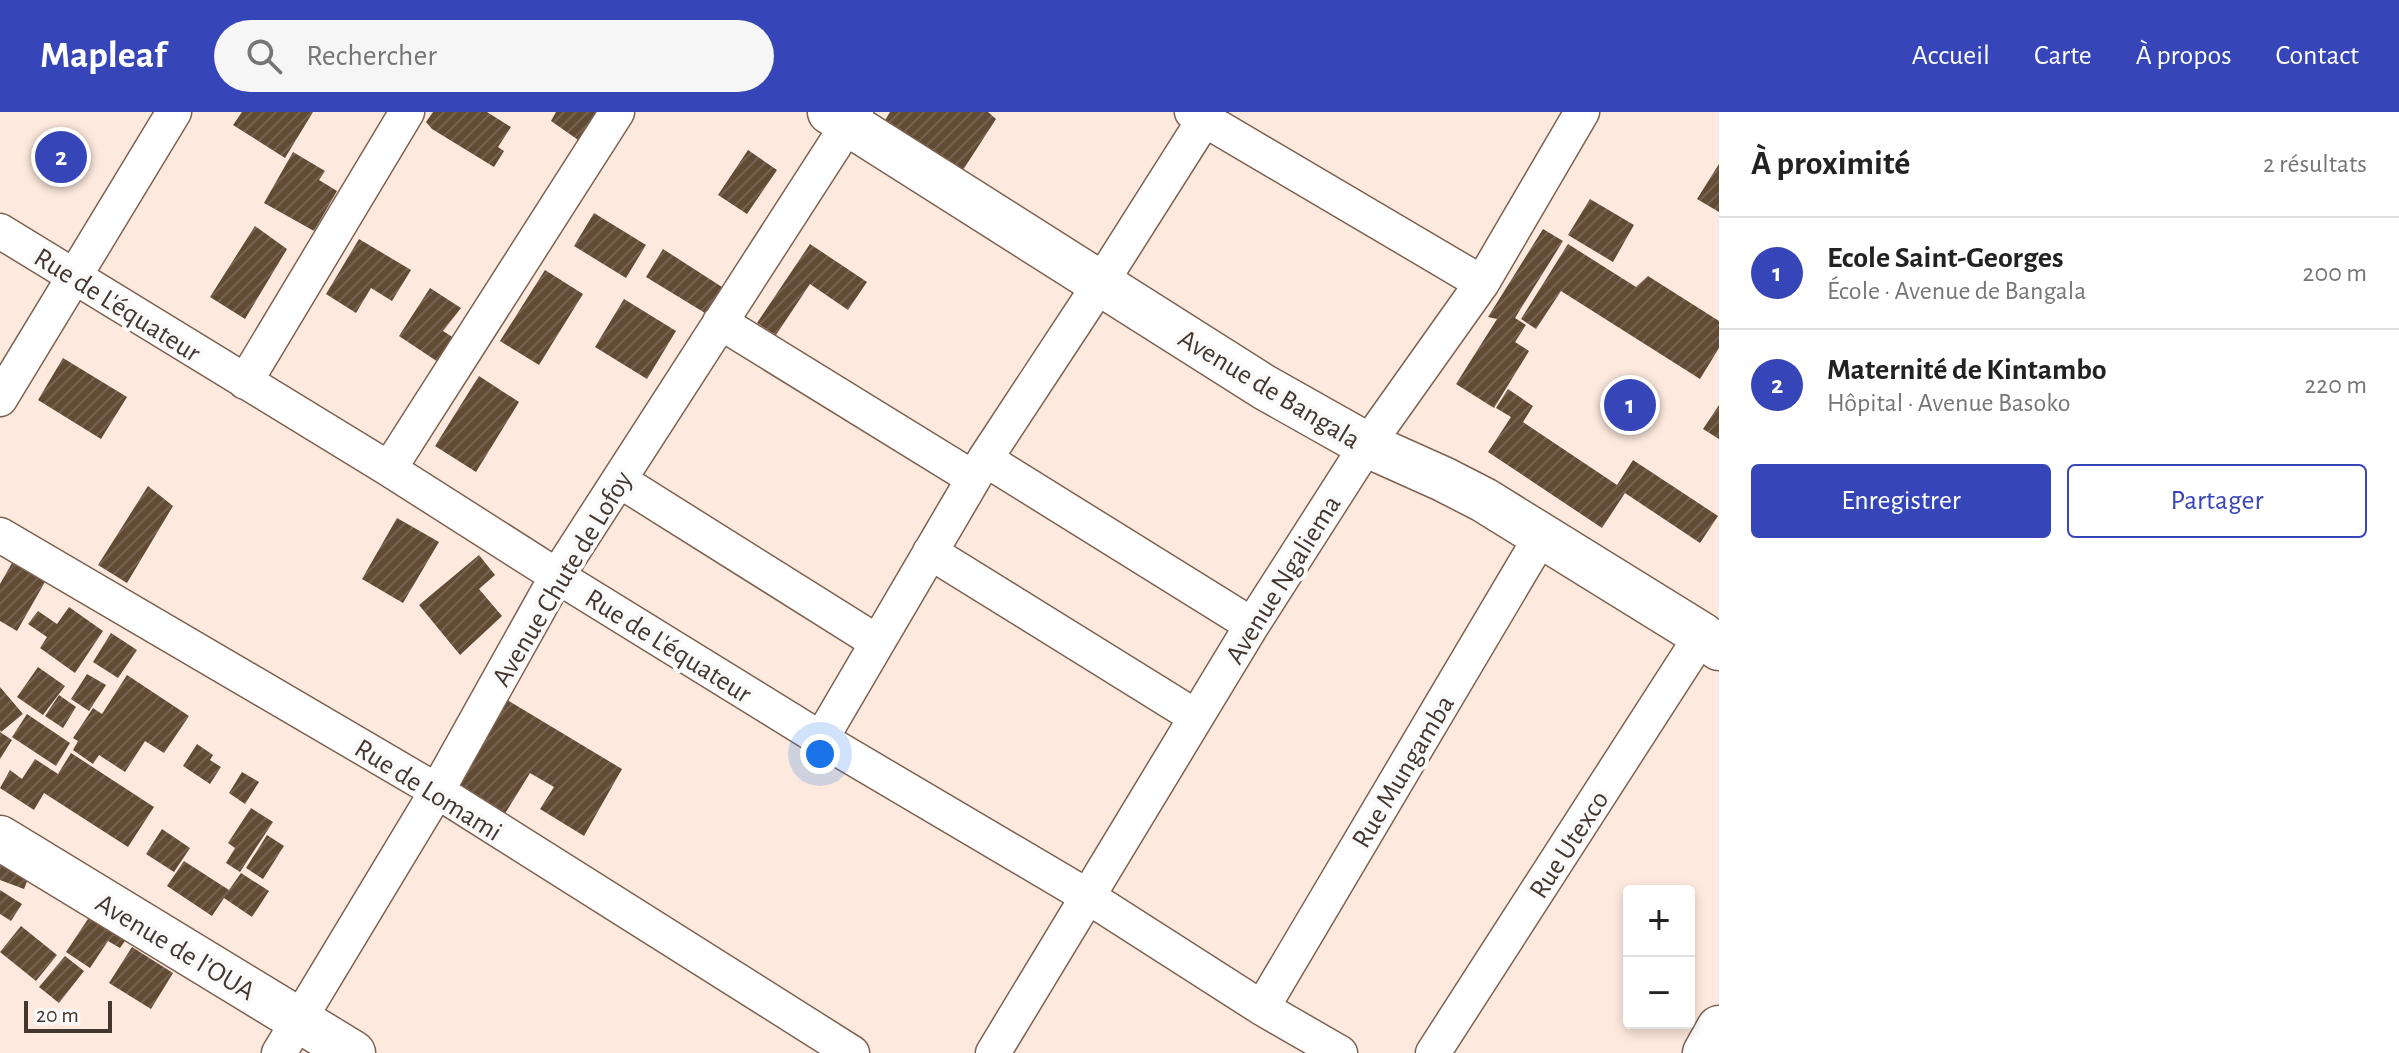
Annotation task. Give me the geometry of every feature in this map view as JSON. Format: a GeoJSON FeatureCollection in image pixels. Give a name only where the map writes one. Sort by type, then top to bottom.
{"type":"FeatureCollection","features":[{"type":"Feature","properties":{"kind":"main road","name":"Avenue de Bangala"},"geometry":{"type":"LineString","coordinates":[[845,116],[1100,284],[1264,387],[1367,445],[1443,479],[1542,535],[1711,642]]}},
{"type":"Feature","properties":{"kind":"main road","name":"Avenue de l’OUA"},"geometry":{"type":"LineString","coordinates":[[0,838],[290,1037],[353,1053]]}},
{"type":"Feature","properties":{"kind":"main road"},"geometry":{"type":"LineString","coordinates":[[1705,1053],[1719,1028]]}},
{"type":"Feature","properties":{"kind":"street"},"geometry":{"type":"LineString","coordinates":[[0,399],[174,112]]}},
{"type":"Feature","properties":{"kind":"street"},"geometry":{"type":"LineString","coordinates":[[245,382],[407,112]]}},
{"type":"Feature","properties":{"kind":"street"},"geometry":{"type":"LineString","coordinates":[[389,469],[617,112]]}},
{"type":"Feature","properties":{"kind":"street","name":"Avenue Ngaliema"},"geometry":{"type":"LineString","coordinates":[[993,1053],[1252,625],[1367,445],[1482,283],[1582,112]]}},
{"type":"Feature","properties":{"kind":"street"},"geometry":{"type":"LineString","coordinates":[[821,739],[979,468],[1100,284],[1201,114],[1482,283]]}},
{"type":"Feature","properties":{"kind":"street","name":"Avenue Chute de Lofoy"},"geometry":{"type":"LineString","coordinates":[[290,1037],[437,791],[557,576],[720,322],[845,116]]}},
{"type":"Feature","properties":{"kind":"street","name":"Rue de L'équateur"},"geometry":{"type":"LineString","coordinates":[[0,231],[821,739],[1087,896],[1262,1008],[1340,1053]]}},
{"type":"Feature","properties":{"kind":"street"},"geometry":{"type":"LineString","coordinates":[[720,322],[1252,625]]}},
{"type":"Feature","properties":{"kind":"street"},"geometry":{"type":"LineString","coordinates":[[619,480],[877,642]]}},
{"type":"Feature","properties":{"kind":"street","name":"Rue de Lomami"},"geometry":{"type":"LineString","coordinates":[[0,535],[437,791],[852,1053]]}},
{"type":"Feature","properties":{"kind":"street","name":"Rue Mungamba"},"geometry":{"type":"LineString","coordinates":[[1262,1008],[1542,535]]}},
{"type":"Feature","properties":{"kind":"street"},"geometry":{"type":"LineString","coordinates":[[930,552],[1196,717]]}},
{"type":"Feature","properties":{"kind":"street","name":"Rue Utexco"},"geometry":{"type":"LineString","coordinates":[[1433,1053],[1711,642]]}},
{"type":"Feature","properties":{"kind":"building"},"geometry":{"type":"Polygon","coordinates":[[[242,112],[313,112],[285,158],[233,125],[242,112]]]}},
{"type":"Feature","properties":{"kind":"building"},"geometry":{"type":"Polygon","coordinates":[[[433,112],[487,112],[511,127],[498,147],[504,151],[494,167],[432,129],[426,122],[433,112]]]}},
{"type":"Feature","properties":{"kind":"building"},"geometry":{"type":"Polygon","coordinates":[[[556,112],[596,112],[581,142],[551,121],[556,112]]]}},
{"type":"Feature","properties":{"kind":"building"},"geometry":{"type":"Polygon","coordinates":[[[890,112],[988,112],[996,119],[963,170],[884,122],[890,112]]]}},
{"type":"Feature","properties":{"kind":"building"},"geometry":{"type":"Polygon","coordinates":[[[748,150],[777,170],[747,214],[718,195],[748,150]]]}},
{"type":"Feature","properties":{"kind":"building"},"geometry":{"type":"Polygon","coordinates":[[[293,152],[325,171],[319,180],[337,191],[314,231],[264,203],[293,152]]]}},
{"type":"Feature","properties":{"kind":"building"},"geometry":{"type":"Polygon","coordinates":[[[1719,164],[1719,212],[1697,199],[1719,164]]]}},
{"type":"Feature","properties":{"kind":"building"},"geometry":{"type":"Polygon","coordinates":[[[1590,199],[1634,225],[1613,262],[1568,235],[1590,199]]]}},
{"type":"Feature","properties":{"kind":"building"},"geometry":{"type":"Polygon","coordinates":[[[594,213],[646,245],[626,278],[574,246],[594,213]]]}},
{"type":"Feature","properties":{"kind":"building"},"geometry":{"type":"Polygon","coordinates":[[[255,226],[287,249],[245,319],[210,297],[255,226]]]}},
{"type":"Feature","properties":{"kind":"building"},"geometry":{"type":"Polygon","coordinates":[[[1543,229],[1563,241],[1515,318],[1526,325],[1515,342],[1529,351],[1494,408],[1456,384],[1497,319],[1488,317],[1543,229]]]}},
{"type":"Feature","properties":{"kind":"building"},"geometry":{"type":"Polygon","coordinates":[[[359,239],[411,270],[392,301],[371,288],[356,313],[326,294],[359,239]]]}},
{"type":"Feature","properties":{"kind":"building"},"geometry":{"type":"Polygon","coordinates":[[[810,244],[867,282],[848,310],[810,284],[776,335],[757,323],[810,244]]]}},
{"type":"Feature","properties":{"kind":"building"},"geometry":{"type":"Polygon","coordinates":[[[1568,244],[1636,287],[1648,276],[1719,321],[1719,348],[1700,379],[1561,291],[1536,329],[1521,319],[1568,244]]]}},
{"type":"Feature","properties":{"kind":"building"},"geometry":{"type":"Polygon","coordinates":[[[663,249],[722,287],[705,313],[646,277],[663,249]]]}},
{"type":"Feature","properties":{"kind":"building"},"geometry":{"type":"Polygon","coordinates":[[[545,270],[583,294],[539,365],[500,341],[545,270]]]}},
{"type":"Feature","properties":{"kind":"building"},"geometry":{"type":"Polygon","coordinates":[[[430,288],[461,308],[443,331],[454,338],[438,362],[399,336],[430,288]]]}},
{"type":"Feature","properties":{"kind":"building"},"geometry":{"type":"Polygon","coordinates":[[[624,299],[676,331],[647,379],[595,347],[624,299]]]}},
{"type":"Feature","properties":{"kind":"building"},"geometry":{"type":"Polygon","coordinates":[[[63,358],[127,397],[101,439],[38,400],[63,358]]]}},
{"type":"Feature","properties":{"kind":"building"},"geometry":{"type":"Polygon","coordinates":[[[479,376],[519,402],[476,472],[435,446],[479,376]]]}},
{"type":"Feature","properties":{"kind":"building"},"geometry":{"type":"Polygon","coordinates":[[[1508,389],[1533,406],[1523,422],[1617,485],[1633,460],[1718,516],[1700,543],[1625,493],[1602,528],[1488,452],[1511,417],[1496,408],[1508,389]]]}},
{"type":"Feature","properties":{"kind":"building"},"geometry":{"type":"Polygon","coordinates":[[[1719,405],[1719,439],[1703,429],[1719,405]]]}},
{"type":"Feature","properties":{"kind":"building"},"geometry":{"type":"Polygon","coordinates":[[[148,486],[173,506],[127,583],[98,565],[148,486]]]}},
{"type":"Feature","properties":{"kind":"building"},"geometry":{"type":"Polygon","coordinates":[[[397,518],[439,542],[403,603],[362,579],[397,518]]]}},
{"type":"Feature","properties":{"kind":"building"},"geometry":{"type":"Polygon","coordinates":[[[20,549],[53,568],[17,631],[0,621],[0,584],[20,549]]]}},
{"type":"Feature","properties":{"kind":"building"},"geometry":{"type":"Polygon","coordinates":[[[479,555],[495,575],[479,589],[502,616],[460,655],[419,605],[479,555]]]}},
{"type":"Feature","properties":{"kind":"building"},"geometry":{"type":"Polygon","coordinates":[[[69,607],[103,631],[75,673],[40,648],[47,637],[28,624],[38,611],[57,624],[69,607]]]}},
{"type":"Feature","properties":{"kind":"building"},"geometry":{"type":"Polygon","coordinates":[[[111,633],[137,650],[118,678],[93,662],[111,633]]]}},
{"type":"Feature","properties":{"kind":"building"},"geometry":{"type":"Polygon","coordinates":[[[38,667],[65,686],[43,715],[17,697],[38,667]]]}},
{"type":"Feature","properties":{"kind":"building"},"geometry":{"type":"Polygon","coordinates":[[[87,674],[106,685],[89,711],[71,699],[87,674]]]}},
{"type":"Feature","properties":{"kind":"building"},"geometry":{"type":"Polygon","coordinates":[[[127,675],[189,716],[164,753],[145,741],[125,772],[99,755],[93,764],[73,750],[78,741],[73,738],[93,708],[102,714],[127,675]]]}},
{"type":"Feature","properties":{"kind":"building"},"geometry":{"type":"Polygon","coordinates":[[[0,687],[23,714],[1,732],[0,730],[0,687]]]}},
{"type":"Feature","properties":{"kind":"building"},"geometry":{"type":"Polygon","coordinates":[[[59,695],[76,707],[63,728],[45,716],[59,695]]]}},
{"type":"Feature","properties":{"kind":"building"},"geometry":{"type":"Polygon","coordinates":[[[507,700],[622,769],[584,836],[540,809],[554,787],[530,773],[501,820],[453,791],[507,700]]]}},
{"type":"Feature","properties":{"kind":"building"},"geometry":{"type":"Polygon","coordinates":[[[27,714],[70,743],[56,766],[12,737],[27,714]]]}},
{"type":"Feature","properties":{"kind":"building"},"geometry":{"type":"Polygon","coordinates":[[[0,732],[12,740],[0,759],[0,732]]]}},
{"type":"Feature","properties":{"kind":"building"},"geometry":{"type":"Polygon","coordinates":[[[197,744],[213,755],[210,760],[221,767],[210,784],[183,766],[197,744]]]}},
{"type":"Feature","properties":{"kind":"building"},"geometry":{"type":"Polygon","coordinates":[[[71,753],[154,807],[128,847],[44,793],[34,810],[0,788],[10,770],[22,779],[35,759],[58,774],[71,753]]]}},
{"type":"Feature","properties":{"kind":"building"},"geometry":{"type":"Polygon","coordinates":[[[242,772],[259,782],[245,804],[229,793],[242,772]]]}},
{"type":"Feature","properties":{"kind":"building"},"geometry":{"type":"Polygon","coordinates":[[[251,808],[273,822],[240,872],[226,863],[235,848],[228,843],[251,808]]]}},
{"type":"Feature","properties":{"kind":"building"},"geometry":{"type":"Polygon","coordinates":[[[162,829],[190,848],[174,872],[146,854],[162,829]]]}},
{"type":"Feature","properties":{"kind":"building"},"geometry":{"type":"Polygon","coordinates":[[[267,835],[284,846],[263,879],[246,868],[267,835]]]}},
{"type":"Feature","properties":{"kind":"building"},"geometry":{"type":"Polygon","coordinates":[[[0,860],[33,866],[24,889],[0,880],[0,860]]]}},
{"type":"Feature","properties":{"kind":"building"},"geometry":{"type":"Polygon","coordinates":[[[184,861],[229,890],[241,873],[269,891],[252,917],[224,898],[212,916],[167,886],[184,861]]]}},
{"type":"Feature","properties":{"kind":"building"},"geometry":{"type":"Polygon","coordinates":[[[0,890],[22,904],[11,921],[0,914],[0,890]]]}},
{"type":"Feature","properties":{"kind":"building"},"geometry":{"type":"Polygon","coordinates":[[[96,907],[132,931],[120,948],[108,941],[90,968],[66,952],[96,907]]]}},
{"type":"Feature","properties":{"kind":"building"},"geometry":{"type":"Polygon","coordinates":[[[21,926],[57,955],[36,981],[0,952],[21,926]]]}},
{"type":"Feature","properties":{"kind":"building"},"geometry":{"type":"Polygon","coordinates":[[[132,947],[173,973],[151,1009],[109,983],[132,947]]]}},
{"type":"Feature","properties":{"kind":"building"},"geometry":{"type":"Polygon","coordinates":[[[65,956],[84,971],[59,1003],[39,987],[65,956]]]}},
{"type":"Feature","properties":{"kind":"place","name":"Maternité de Kintambo"},"geometry":{"type":"Point","coordinates":[61,157]}},
{"type":"Feature","properties":{"kind":"place","name":"Ecole Saint-Georges"},"geometry":{"type":"Point","coordinates":[1630,405]}}]}
